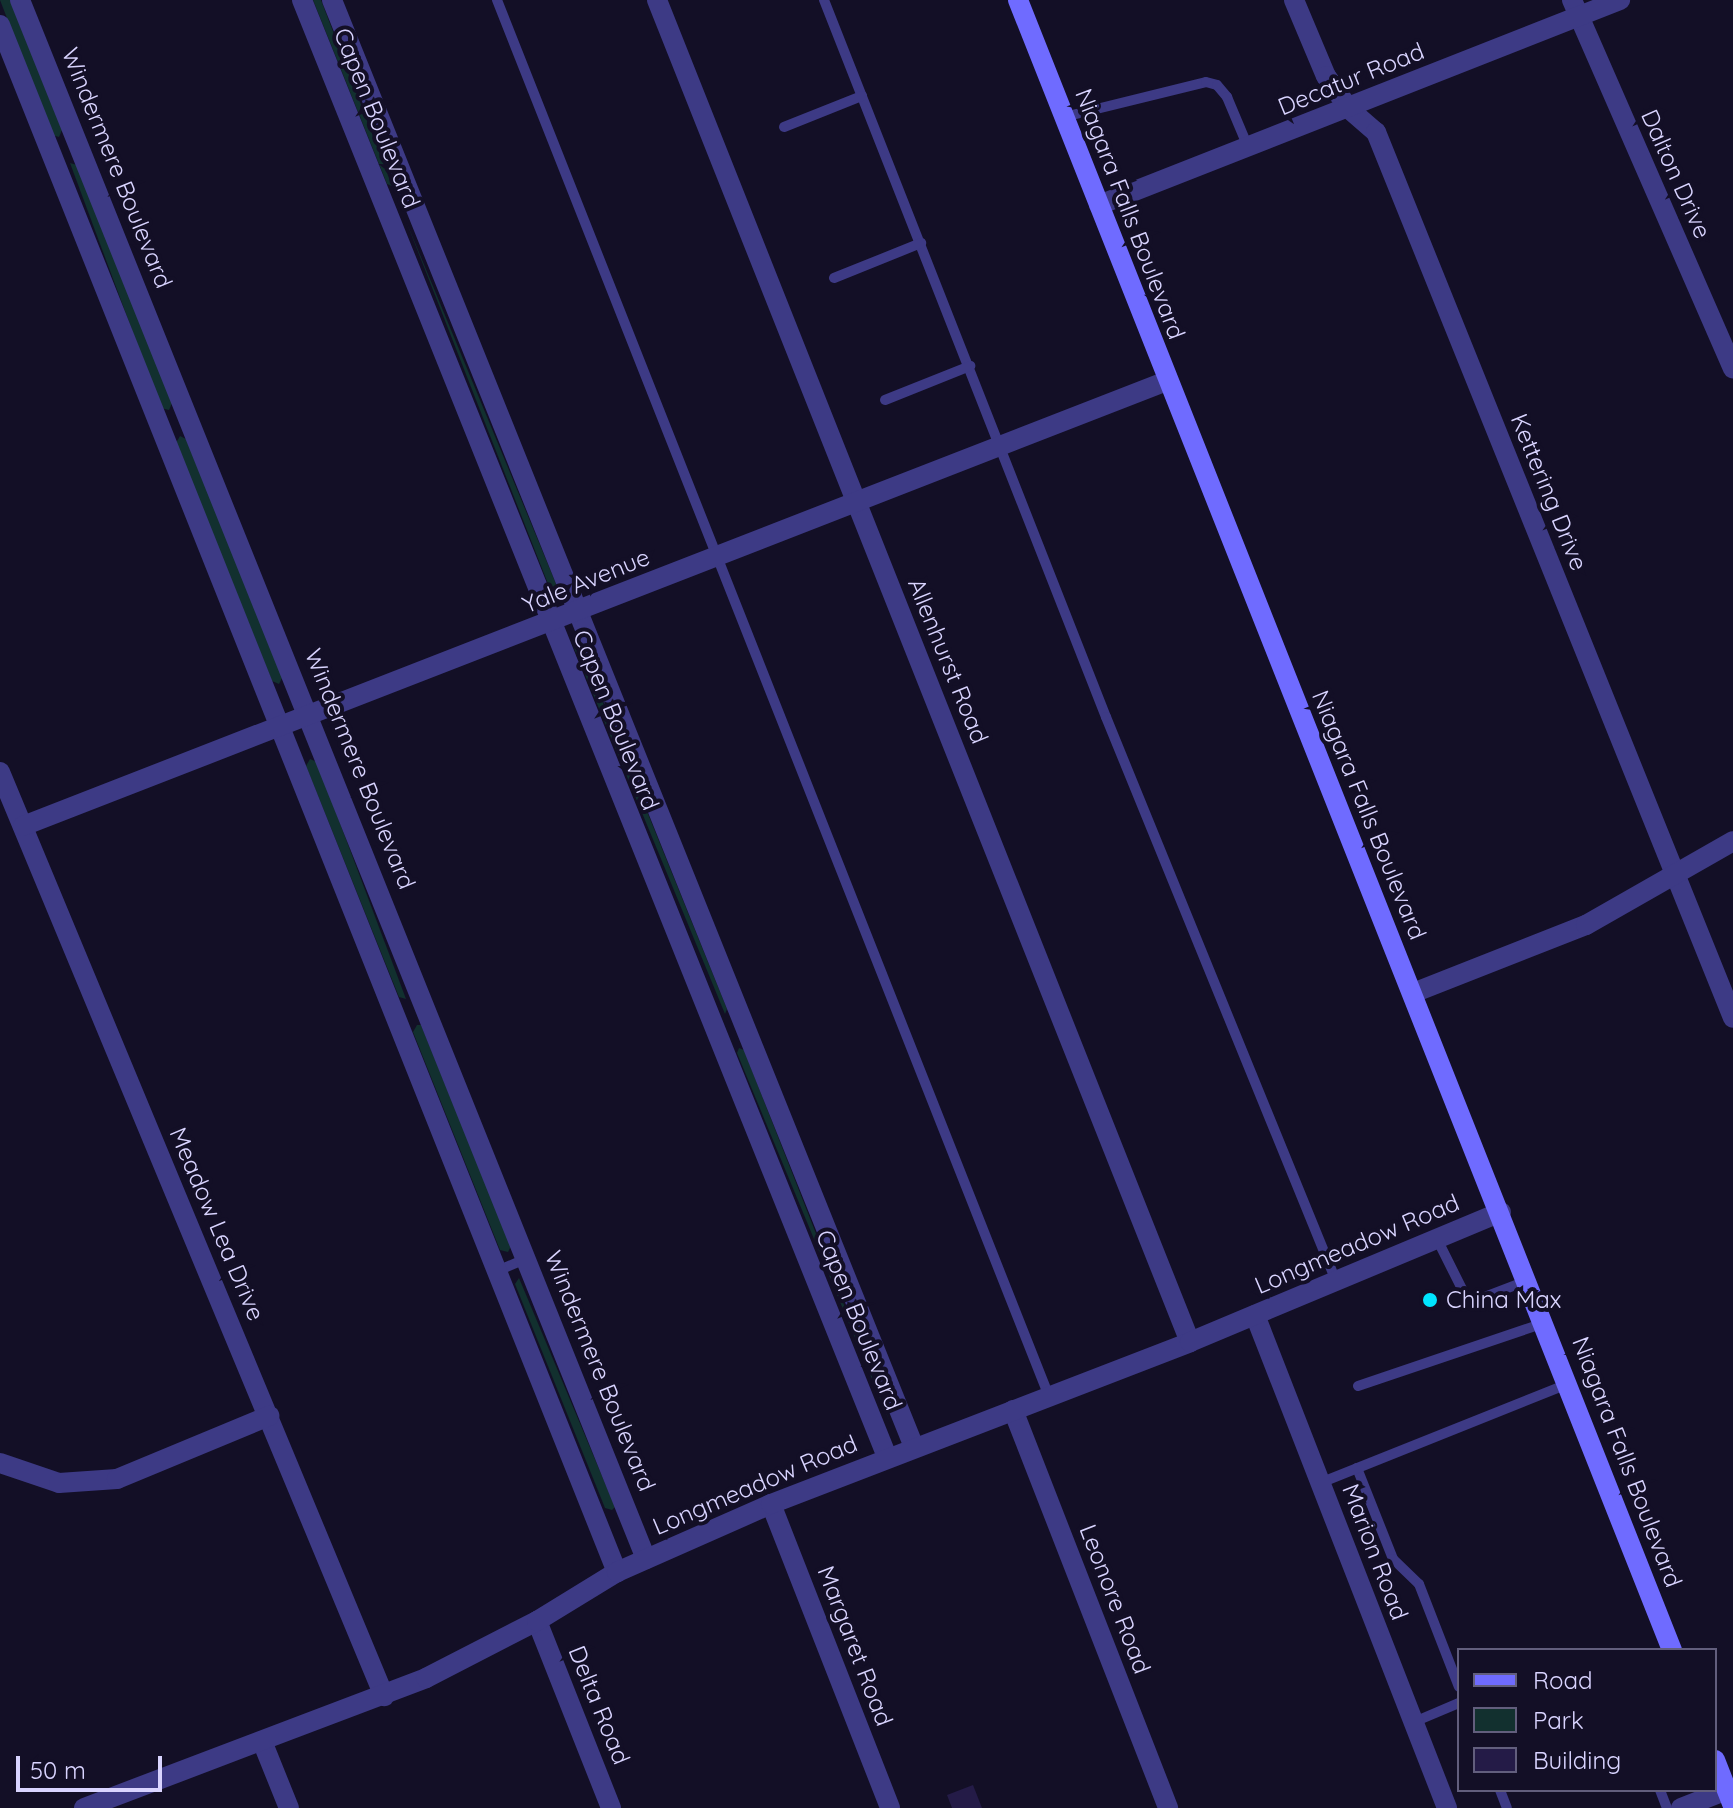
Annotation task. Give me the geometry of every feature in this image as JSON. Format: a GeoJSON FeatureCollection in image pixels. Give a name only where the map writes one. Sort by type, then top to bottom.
{"type":"FeatureCollection","features":[{"type":"Feature","properties":{"kind":"main road","name":"Niagara Falls Boulevard"},"geometry":{"type":"LineString","coordinates":[[1018,0],[1167,381],[1501,1212],[1671,1648]]}},
{"type":"Feature","properties":{"kind":"main road"},"geometry":{"type":"LineString","coordinates":[[1717,1765],[1731,1798]]}},
{"type":"Feature","properties":{"kind":"street","name":"Windermere Boulevard"},"geometry":{"type":"LineString","coordinates":[[20,0],[311,715],[646,1559]]}},
{"type":"Feature","properties":{"kind":"street","name":"Capen Boulevard"},"geometry":{"type":"LineString","coordinates":[[302,0],[549,624],[887,1457]]}},
{"type":"Feature","properties":{"kind":"street","name":"Capen Boulevard"},"geometry":{"type":"LineString","coordinates":[[332,0],[914,1447]]}},
{"type":"Feature","properties":{"kind":"street","name":"Allenhurst Road"},"geometry":{"type":"LineString","coordinates":[[657,0],[1190,1342]]}},
{"type":"Feature","properties":{"kind":"street","name":"Kettering Drive"},"geometry":{"type":"LineString","coordinates":[[1294,0],[1326,76],[1348,108],[1376,132],[1733,1018]]}},
{"type":"Feature","properties":{"kind":"street","name":"Decatur Road"},"geometry":{"type":"LineString","coordinates":[[1099,205],[1348,108],[1575,8],[1620,0]]}},
{"type":"Feature","properties":{"kind":"street","name":"Dalton Drive"},"geometry":{"type":"LineString","coordinates":[[1575,8],[1733,368]]}},
{"type":"Feature","properties":{"kind":"street"},"geometry":{"type":"LineString","coordinates":[[0,25],[617,1572]]}},
{"type":"Feature","properties":{"kind":"street","name":"Yale Avenue"},"geometry":{"type":"LineString","coordinates":[[23,826],[549,624],[1167,381]]}},
{"type":"Feature","properties":{"kind":"street","name":"Meadow Lea Drive"},"geometry":{"type":"LineString","coordinates":[[0,772],[384,1696]]}},
{"type":"Feature","properties":{"kind":"street"},"geometry":{"type":"LineString","coordinates":[[1413,993],[1586,925],[1733,841]]}},
{"type":"Feature","properties":{"kind":"street","name":"Longmeadow Road"},"geometry":{"type":"LineString","coordinates":[[84,1808],[384,1696],[537,1621],[617,1572],[771,1504],[1190,1342],[1501,1212]]}},
{"type":"Feature","properties":{"kind":"street","name":"Marion Road"},"geometry":{"type":"LineString","coordinates":[[1255,1315],[1447,1808]]}},
{"type":"Feature","properties":{"kind":"street","name":"Leonore Road"},"geometry":{"type":"LineString","coordinates":[[1013,1410],[1168,1808]]}},
{"type":"Feature","properties":{"kind":"street"},"geometry":{"type":"LineString","coordinates":[[0,1463],[59,1483],[117,1479],[269,1416]]}},
{"type":"Feature","properties":{"kind":"street","name":"Margaret Road"},"geometry":{"type":"LineString","coordinates":[[771,1504],[890,1808]]}},
{"type":"Feature","properties":{"kind":"street","name":"Delta Road"},"geometry":{"type":"LineString","coordinates":[[537,1621],[611,1808]]}},
{"type":"Feature","properties":{"kind":"street"},"geometry":{"type":"LineString","coordinates":[[262,1741],[289,1808]]}},
{"type":"Feature","properties":{"kind":"street"},"geometry":{"type":"LineString","coordinates":[[1681,1808],[1731,1798]]}},
{"type":"Feature","properties":{"kind":"lane"},"geometry":{"type":"LineString","coordinates":[[497,0],[1049,1396]]}},
{"type":"Feature","properties":{"kind":"lane"},"geometry":{"type":"LineString","coordinates":[[824,0],[1336,1281]]}},
{"type":"Feature","properties":{"kind":"lane"},"geometry":{"type":"LineString","coordinates":[[1064,117],[1206,82],[1217,85],[1227,97],[1249,148]]}},
{"type":"Feature","properties":{"kind":"lane"},"geometry":{"type":"LineString","coordinates":[[784,127],[862,96]]}},
{"type":"Feature","properties":{"kind":"lane"},"geometry":{"type":"LineString","coordinates":[[52,155],[79,144]]}},
{"type":"Feature","properties":{"kind":"lane"},"geometry":{"type":"LineString","coordinates":[[385,210],[413,200]]}},
{"type":"Feature","properties":{"kind":"lane"},"geometry":{"type":"LineString","coordinates":[[834,278],[921,243]]}},
{"type":"Feature","properties":{"kind":"lane"},"geometry":{"type":"LineString","coordinates":[[885,400],[970,366]]}},
{"type":"Feature","properties":{"kind":"lane"},"geometry":{"type":"LineString","coordinates":[[161,427],[189,415]]}},
{"type":"Feature","properties":{"kind":"lane"},"geometry":{"type":"LineString","coordinates":[[396,1017],[426,1004]]}},
{"type":"Feature","properties":{"kind":"lane"},"geometry":{"type":"LineString","coordinates":[[716,1038],[744,1026]]}},
{"type":"Feature","properties":{"kind":"lane"},"geometry":{"type":"LineString","coordinates":[[1437,1239],[1469,1303],[1528,1281]]}},
{"type":"Feature","properties":{"kind":"lane"},"geometry":{"type":"LineString","coordinates":[[497,1271],[527,1258]]}},
{"type":"Feature","properties":{"kind":"lane"},"geometry":{"type":"LineString","coordinates":[[1358,1386],[1544,1323]]}},
{"type":"Feature","properties":{"kind":"lane"},"geometry":{"type":"LineString","coordinates":[[1320,1483],[1568,1384]]}},
{"type":"Feature","properties":{"kind":"lane"},"geometry":{"type":"LineString","coordinates":[[1357,1468],[1393,1559],[1419,1584],[1457,1682]]}},
{"type":"Feature","properties":{"kind":"lane"},"geometry":{"type":"LineString","coordinates":[[1414,1722],[1457,1704]]}},
{"type":"Feature","properties":{"kind":"green space"},"geometry":{"type":"Polygon","coordinates":[[[0,0],[10,0],[62,130],[59,137],[52,135],[0,0]]]}},
{"type":"Feature","properties":{"kind":"green space"},"geometry":{"type":"Polygon","coordinates":[[[313,0],[321,0],[392,186],[387,184],[313,0]]]}},
{"type":"Feature","properties":{"kind":"green space"},"geometry":{"type":"Polygon","coordinates":[[[70,163],[77,165],[172,403],[169,410],[161,408],[70,163]]]}},
{"type":"Feature","properties":{"kind":"green space"},"geometry":{"type":"Polygon","coordinates":[[[406,221],[559,591],[557,596],[552,594],[406,221]]]}},
{"type":"Feature","properties":{"kind":"green space"},"geometry":{"type":"Polygon","coordinates":[[[180,436],[186,439],[283,676],[279,684],[272,681],[176,443],[180,436]]]}},
{"type":"Feature","properties":{"kind":"green space"},"geometry":{"type":"Polygon","coordinates":[[[578,641],[727,1009],[725,1014],[572,643],[578,641]]]}},
{"type":"Feature","properties":{"kind":"green space"},"geometry":{"type":"Polygon","coordinates":[[[310,759],[317,762],[406,999],[399,997],[306,766],[310,759]]]}},
{"type":"Feature","properties":{"kind":"green space"},"geometry":{"type":"Polygon","coordinates":[[[417,1025],[421,1025],[511,1246],[508,1252],[500,1250],[413,1032],[417,1025]]]}},
{"type":"Feature","properties":{"kind":"green space"},"geometry":{"type":"Polygon","coordinates":[[[739,1048],[744,1050],[891,1425],[737,1053],[739,1048]]]}},
{"type":"Feature","properties":{"kind":"green space"},"geometry":{"type":"Polygon","coordinates":[[[519,1278],[615,1507],[612,1510],[605,1508],[515,1284],[519,1278]]]}},
{"type":"Feature","properties":{"kind":"building"},"geometry":{"type":"Polygon","coordinates":[[[973,1785],[982,1808],[952,1808],[947,1795],[973,1785]]]}},
{"type":"Feature","properties":{"kind":"place","name":"China Max"},"geometry":{"type":"Point","coordinates":[1430,1300]}}]}
